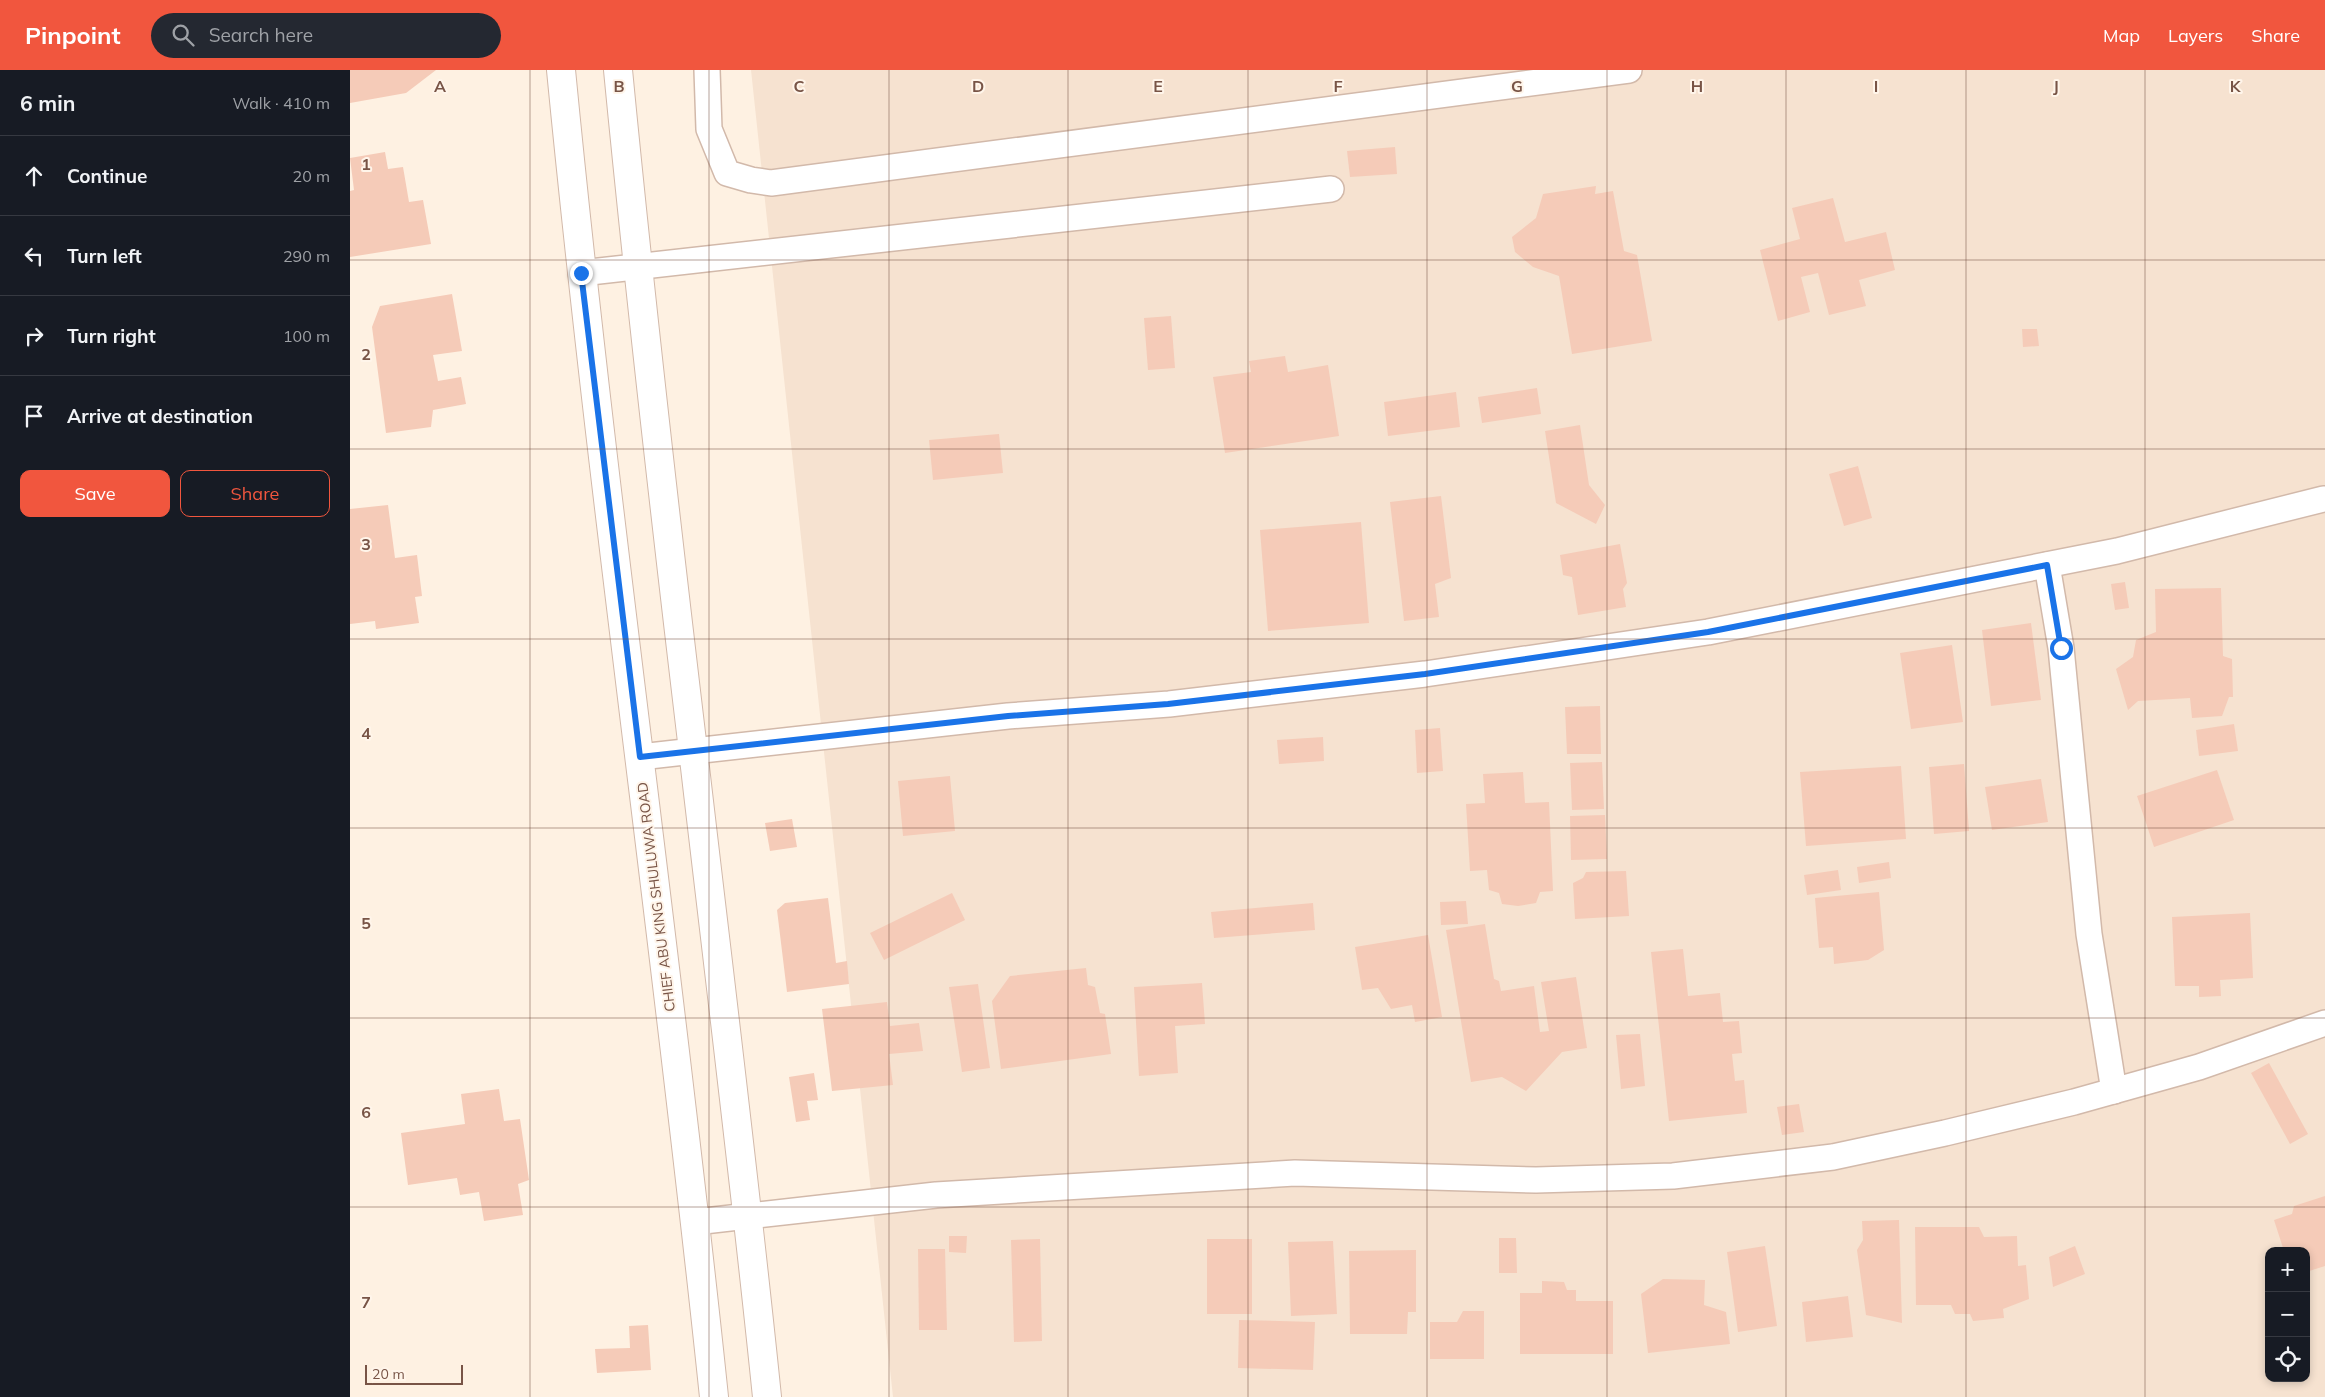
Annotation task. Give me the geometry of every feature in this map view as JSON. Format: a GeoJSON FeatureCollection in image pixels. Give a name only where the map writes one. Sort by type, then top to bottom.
{"type":"FeatureCollection","features":[{"type":"Feature","properties":{"kind":"street","name":"CHIEF ABU KING SHULUWA ROAD"},"geometry":{"type":"LineString","coordinates":[[561,70],[581,273],[640,757],[714,1397]]}},
{"type":"Feature","properties":{"kind":"street"},"geometry":{"type":"LineString","coordinates":[[618,70],[638,268],[692,751],[749,1217],[766,1397]]}},
{"type":"Feature","properties":{"kind":"street"},"geometry":{"type":"LineString","coordinates":[[707,70],[709,129],[727,173],[751,180],[771,183],[1602,72],[1629,70]]}},
{"type":"Feature","properties":{"kind":"street"},"geometry":{"type":"LineString","coordinates":[[581,273],[1330,189]]}},
{"type":"Feature","properties":{"kind":"street"},"geometry":{"type":"LineString","coordinates":[[640,757],[1008,716],[1168,704],[1425,674],[1708,632],[2117,551],[2323,499]]}},
{"type":"Feature","properties":{"kind":"street"},"geometry":{"type":"LineString","coordinates":[[2047,565],[2061,648],[2089,934],[2114,1091]]}},
{"type":"Feature","properties":{"kind":"street"},"geometry":{"type":"LineString","coordinates":[[695,1222],[936,1195],[1295,1173],[1536,1180],[1673,1176],[1833,1157],[1945,1134],[2114,1091],[2199,1067],[2325,1022]]}},
{"type":"Feature","properties":{"kind":"shaded area"},"geometry":{"type":"Polygon","coordinates":[[[751,70],[2325,70],[2325,1397],[893,1397],[751,70]]]}},
{"type":"Feature","properties":{"kind":"building"},"geometry":{"type":"Polygon","coordinates":[[[350,70],[436,70],[406,93],[350,103],[350,70]]]}},
{"type":"Feature","properties":{"kind":"building"},"geometry":{"type":"Polygon","coordinates":[[[1395,147],[1397,174],[1350,177],[1347,151],[1395,147]]]}},
{"type":"Feature","properties":{"kind":"building"},"geometry":{"type":"Polygon","coordinates":[[[385,152],[388,169],[403,167],[409,202],[423,200],[431,244],[350,257],[350,191],[354,190],[350,158],[385,152]]]}},
{"type":"Feature","properties":{"kind":"building"},"geometry":{"type":"Polygon","coordinates":[[[1596,186],[1595,194],[1613,191],[1624,251],[1637,255],[1652,341],[1572,354],[1559,276],[1533,267],[1515,252],[1512,237],[1536,218],[1543,194],[1596,186]]]}},
{"type":"Feature","properties":{"kind":"building"},"geometry":{"type":"Polygon","coordinates":[[[1833,198],[1845,242],[1886,232],[1895,270],[1859,280],[1866,306],[1829,315],[1818,273],[1801,277],[1810,312],[1778,321],[1760,250],[1800,239],[1792,208],[1833,198]]]}},
{"type":"Feature","properties":{"kind":"building"},"geometry":{"type":"Polygon","coordinates":[[[452,294],[462,351],[433,355],[438,381],[461,377],[466,404],[433,410],[431,427],[386,433],[372,327],[380,306],[452,294]]]}},
{"type":"Feature","properties":{"kind":"building"},"geometry":{"type":"Polygon","coordinates":[[[1171,316],[1175,368],[1148,370],[1144,318],[1171,316]]]}},
{"type":"Feature","properties":{"kind":"building"},"geometry":{"type":"Polygon","coordinates":[[[2022,329],[2037,329],[2039,346],[2023,347],[2022,329]]]}},
{"type":"Feature","properties":{"kind":"building"},"geometry":{"type":"Polygon","coordinates":[[[1285,356],[1288,372],[1328,365],[1339,436],[1225,453],[1213,377],[1251,372],[1249,361],[1285,356]]]}},
{"type":"Feature","properties":{"kind":"building"},"geometry":{"type":"Polygon","coordinates":[[[1537,388],[1541,414],[1482,423],[1478,397],[1537,388]]]}},
{"type":"Feature","properties":{"kind":"building"},"geometry":{"type":"Polygon","coordinates":[[[1456,392],[1460,427],[1388,436],[1384,402],[1456,392]]]}},
{"type":"Feature","properties":{"kind":"building"},"geometry":{"type":"Polygon","coordinates":[[[1580,425],[1589,485],[1605,505],[1596,524],[1556,503],[1545,431],[1580,425]]]}},
{"type":"Feature","properties":{"kind":"building"},"geometry":{"type":"Polygon","coordinates":[[[999,434],[1003,473],[933,480],[929,440],[999,434]]]}},
{"type":"Feature","properties":{"kind":"building"},"geometry":{"type":"Polygon","coordinates":[[[1858,466],[1872,518],[1844,526],[1829,474],[1858,466]]]}},
{"type":"Feature","properties":{"kind":"building"},"geometry":{"type":"Polygon","coordinates":[[[1441,496],[1451,578],[1435,584],[1439,617],[1404,621],[1390,502],[1441,496]]]}},
{"type":"Feature","properties":{"kind":"building"},"geometry":{"type":"Polygon","coordinates":[[[388,505],[395,558],[417,555],[422,596],[415,597],[419,623],[376,629],[375,621],[350,624],[350,509],[388,505]]]}},
{"type":"Feature","properties":{"kind":"building"},"geometry":{"type":"Polygon","coordinates":[[[1361,522],[1369,623],[1268,631],[1260,530],[1361,522]]]}},
{"type":"Feature","properties":{"kind":"building"},"geometry":{"type":"Polygon","coordinates":[[[1620,544],[1627,583],[1623,589],[1626,607],[1578,615],[1572,577],[1563,575],[1560,555],[1620,544]]]}},
{"type":"Feature","properties":{"kind":"building"},"geometry":{"type":"Polygon","coordinates":[[[2125,582],[2129,608],[2115,610],[2111,584],[2125,582]]]}},
{"type":"Feature","properties":{"kind":"building"},"geometry":{"type":"Polygon","coordinates":[[[2221,588],[2223,656],[2232,659],[2233,697],[2229,697],[2222,716],[2192,718],[2190,698],[2138,701],[2128,710],[2116,669],[2133,657],[2136,640],[2156,632],[2155,589],[2221,588]]]}},
{"type":"Feature","properties":{"kind":"building"},"geometry":{"type":"Polygon","coordinates":[[[2031,623],[2041,700],[1991,706],[1982,630],[2031,623]]]}},
{"type":"Feature","properties":{"kind":"building"},"geometry":{"type":"Polygon","coordinates":[[[1952,645],[1963,722],[1911,729],[1900,653],[1952,645]]]}},
{"type":"Feature","properties":{"kind":"building"},"geometry":{"type":"Polygon","coordinates":[[[1600,706],[1601,754],[1567,754],[1565,707],[1600,706]]]}},
{"type":"Feature","properties":{"kind":"building"},"geometry":{"type":"Polygon","coordinates":[[[2234,724],[2238,751],[2199,756],[2196,730],[2234,724]]]}},
{"type":"Feature","properties":{"kind":"building"},"geometry":{"type":"Polygon","coordinates":[[[1440,728],[1443,771],[1417,773],[1415,730],[1440,728]]]}},
{"type":"Feature","properties":{"kind":"building"},"geometry":{"type":"Polygon","coordinates":[[[1323,737],[1324,761],[1279,764],[1277,740],[1323,737]]]}},
{"type":"Feature","properties":{"kind":"building"},"geometry":{"type":"Polygon","coordinates":[[[1602,762],[1604,809],[1572,810],[1570,763],[1602,762]]]}},
{"type":"Feature","properties":{"kind":"building"},"geometry":{"type":"Polygon","coordinates":[[[1964,764],[1969,831],[1934,834],[1929,767],[1964,764]]]}},
{"type":"Feature","properties":{"kind":"building"},"geometry":{"type":"Polygon","coordinates":[[[1901,766],[1906,839],[1806,846],[1800,772],[1901,766]]]}},
{"type":"Feature","properties":{"kind":"building"},"geometry":{"type":"Polygon","coordinates":[[[2217,770],[2234,820],[2154,847],[2137,796],[2217,770]]]}},
{"type":"Feature","properties":{"kind":"building"},"geometry":{"type":"Polygon","coordinates":[[[1523,772],[1525,803],[1549,802],[1553,891],[1540,892],[1536,903],[1518,906],[1502,904],[1499,893],[1489,890],[1487,870],[1470,871],[1466,804],[1485,803],[1483,774],[1523,772]]]}},
{"type":"Feature","properties":{"kind":"building"},"geometry":{"type":"Polygon","coordinates":[[[950,776],[955,831],[903,836],[898,781],[950,776]]]}},
{"type":"Feature","properties":{"kind":"building"},"geometry":{"type":"Polygon","coordinates":[[[2041,779],[2048,822],[1992,830],[1985,787],[2041,779]]]}},
{"type":"Feature","properties":{"kind":"building"},"geometry":{"type":"Polygon","coordinates":[[[1605,815],[1607,859],[1571,860],[1570,816],[1605,815]]]}},
{"type":"Feature","properties":{"kind":"building"},"geometry":{"type":"Polygon","coordinates":[[[792,819],[797,847],[770,851],[765,823],[792,819]]]}},
{"type":"Feature","properties":{"kind":"building"},"geometry":{"type":"Polygon","coordinates":[[[1889,862],[1891,878],[1859,883],[1857,867],[1889,862]]]}},
{"type":"Feature","properties":{"kind":"building"},"geometry":{"type":"Polygon","coordinates":[[[1838,870],[1841,890],[1807,895],[1804,875],[1838,870]]]}},
{"type":"Feature","properties":{"kind":"building"},"geometry":{"type":"Polygon","coordinates":[[[1626,871],[1629,916],[1575,919],[1573,883],[1583,878],[1586,872],[1626,871]]]}},
{"type":"Feature","properties":{"kind":"building"},"geometry":{"type":"Polygon","coordinates":[[[1879,892],[1884,950],[1868,960],[1834,964],[1833,947],[1819,948],[1815,898],[1879,892]]]}},
{"type":"Feature","properties":{"kind":"building"},"geometry":{"type":"Polygon","coordinates":[[[952,893],[965,920],[884,960],[870,933],[952,893]]]}},
{"type":"Feature","properties":{"kind":"building"},"geometry":{"type":"Polygon","coordinates":[[[828,898],[836,963],[847,961],[849,984],[787,992],[777,910],[785,903],[828,898]]]}},
{"type":"Feature","properties":{"kind":"building"},"geometry":{"type":"Polygon","coordinates":[[[1466,901],[1468,924],[1441,925],[1440,902],[1466,901]]]}},
{"type":"Feature","properties":{"kind":"building"},"geometry":{"type":"Polygon","coordinates":[[[1313,903],[1315,930],[1214,938],[1211,912],[1313,903]]]}},
{"type":"Feature","properties":{"kind":"building"},"geometry":{"type":"Polygon","coordinates":[[[2250,913],[2253,978],[2220,980],[2221,996],[2199,997],[2199,986],[2175,986],[2172,917],[2250,913]]]}},
{"type":"Feature","properties":{"kind":"building"},"geometry":{"type":"Polygon","coordinates":[[[1485,924],[1494,979],[1499,981],[1501,991],[1534,986],[1540,1032],[1549,1031],[1541,982],[1576,977],[1587,1048],[1562,1052],[1526,1091],[1502,1077],[1471,1082],[1446,930],[1485,924]]]}},
{"type":"Feature","properties":{"kind":"building"},"geometry":{"type":"Polygon","coordinates":[[[1428,935],[1442,1017],[1415,1022],[1412,1005],[1391,1009],[1378,988],[1362,990],[1355,947],[1428,935]]]}},
{"type":"Feature","properties":{"kind":"building"},"geometry":{"type":"Polygon","coordinates":[[[1683,949],[1688,996],[1720,993],[1723,1022],[1739,1021],[1742,1053],[1732,1054],[1735,1081],[1744,1080],[1747,1113],[1669,1121],[1651,952],[1683,949]]]}},
{"type":"Feature","properties":{"kind":"building"},"geometry":{"type":"Polygon","coordinates":[[[1086,968],[1088,985],[1095,987],[1100,1013],[1105,1014],[1111,1054],[1001,1069],[992,1001],[1010,976],[1086,968]]]}},
{"type":"Feature","properties":{"kind":"building"},"geometry":{"type":"Polygon","coordinates":[[[1202,983],[1205,1024],[1175,1026],[1178,1073],[1139,1076],[1134,987],[1202,983]]]}},
{"type":"Feature","properties":{"kind":"building"},"geometry":{"type":"Polygon","coordinates":[[[978,984],[990,1068],[962,1072],[949,987],[978,984]]]}},
{"type":"Feature","properties":{"kind":"building"},"geometry":{"type":"Polygon","coordinates":[[[887,1002],[890,1026],[919,1023],[923,1051],[889,1054],[893,1085],[832,1091],[822,1009],[887,1002]]]}},
{"type":"Feature","properties":{"kind":"building"},"geometry":{"type":"Polygon","coordinates":[[[1640,1034],[1645,1086],[1621,1089],[1616,1035],[1640,1034]]]}},
{"type":"Feature","properties":{"kind":"building"},"geometry":{"type":"Polygon","coordinates":[[[2269,1063],[2308,1134],[2290,1144],[2251,1073],[2269,1063]]]}},
{"type":"Feature","properties":{"kind":"building"},"geometry":{"type":"Polygon","coordinates":[[[814,1073],[818,1100],[807,1101],[810,1120],[796,1122],[789,1077],[814,1073]]]}},
{"type":"Feature","properties":{"kind":"building"},"geometry":{"type":"Polygon","coordinates":[[[499,1089],[504,1121],[520,1119],[529,1180],[518,1184],[523,1215],[484,1221],[479,1192],[460,1195],[457,1178],[408,1185],[401,1133],[465,1124],[461,1094],[499,1089]]]}},
{"type":"Feature","properties":{"kind":"building"},"geometry":{"type":"Polygon","coordinates":[[[1799,1104],[1804,1132],[1782,1135],[1777,1107],[1799,1104]]]}},
{"type":"Feature","properties":{"kind":"building"},"geometry":{"type":"Polygon","coordinates":[[[2325,1196],[2325,1266],[2310,1271],[2310,1247],[2283,1247],[2274,1220],[2292,1214],[2294,1206],[2325,1196]]]}},
{"type":"Feature","properties":{"kind":"building"},"geometry":{"type":"Polygon","coordinates":[[[1899,1220],[1902,1323],[1866,1315],[1857,1250],[1863,1240],[1862,1221],[1899,1220]]]}},
{"type":"Feature","properties":{"kind":"building"},"geometry":{"type":"Polygon","coordinates":[[[1915,1227],[1979,1227],[1984,1237],[2017,1236],[2018,1266],[2026,1265],[2029,1299],[2003,1309],[2004,1318],[1973,1321],[1970,1314],[1955,1314],[1951,1305],[1916,1305],[1915,1227]]]}},
{"type":"Feature","properties":{"kind":"building"},"geometry":{"type":"Polygon","coordinates":[[[949,1236],[967,1236],[966,1253],[949,1252],[949,1236]]]}},
{"type":"Feature","properties":{"kind":"building"},"geometry":{"type":"Polygon","coordinates":[[[1499,1238],[1516,1238],[1517,1273],[1499,1273],[1499,1238]]]}},
{"type":"Feature","properties":{"kind":"building"},"geometry":{"type":"Polygon","coordinates":[[[1040,1239],[1042,1341],[1014,1342],[1011,1240],[1040,1239]]]}},
{"type":"Feature","properties":{"kind":"building"},"geometry":{"type":"Polygon","coordinates":[[[1207,1239],[1252,1239],[1252,1314],[1207,1314],[1207,1239]]]}},
{"type":"Feature","properties":{"kind":"building"},"geometry":{"type":"Polygon","coordinates":[[[1333,1241],[1337,1314],[1291,1316],[1288,1242],[1333,1241]]]}},
{"type":"Feature","properties":{"kind":"building"},"geometry":{"type":"Polygon","coordinates":[[[1765,1246],[1777,1326],[1738,1332],[1727,1252],[1765,1246]]]}},
{"type":"Feature","properties":{"kind":"building"},"geometry":{"type":"Polygon","coordinates":[[[2075,1246],[2085,1274],[2053,1287],[2049,1257],[2075,1246]]]}},
{"type":"Feature","properties":{"kind":"building"},"geometry":{"type":"Polygon","coordinates":[[[918,1249],[945,1249],[947,1330],[919,1330],[918,1249]]]}},
{"type":"Feature","properties":{"kind":"building"},"geometry":{"type":"Polygon","coordinates":[[[1416,1250],[1416,1312],[1408,1312],[1407,1334],[1350,1334],[1349,1251],[1416,1250]]]}},
{"type":"Feature","properties":{"kind":"building"},"geometry":{"type":"Polygon","coordinates":[[[1663,1279],[1705,1280],[1704,1305],[1726,1312],[1730,1344],[1648,1353],[1641,1294],[1663,1279]]]}},
{"type":"Feature","properties":{"kind":"building"},"geometry":{"type":"Polygon","coordinates":[[[1542,1281],[1564,1282],[1567,1290],[1576,1290],[1576,1301],[1613,1301],[1613,1354],[1520,1354],[1520,1293],[1542,1293],[1542,1281]]]}},
{"type":"Feature","properties":{"kind":"building"},"geometry":{"type":"Polygon","coordinates":[[[1848,1296],[1853,1337],[1806,1342],[1802,1302],[1848,1296]]]}},
{"type":"Feature","properties":{"kind":"building"},"geometry":{"type":"Polygon","coordinates":[[[1463,1311],[1484,1311],[1484,1359],[1430,1359],[1430,1322],[1457,1322],[1463,1311]]]}},
{"type":"Feature","properties":{"kind":"building"},"geometry":{"type":"Polygon","coordinates":[[[1239,1320],[1315,1322],[1313,1370],[1238,1368],[1239,1320]]]}},
{"type":"Feature","properties":{"kind":"building"},"geometry":{"type":"Polygon","coordinates":[[[648,1325],[651,1370],[597,1373],[595,1349],[630,1348],[629,1326],[648,1325]]]}},
{"type":"Feature","properties":{"kind":"route"},"geometry":{"type":"LineString","coordinates":[[581,273],[640,757],[1008,716],[1168,704],[1425,674],[1708,632],[2047,565],[2061,648]]}}]}
